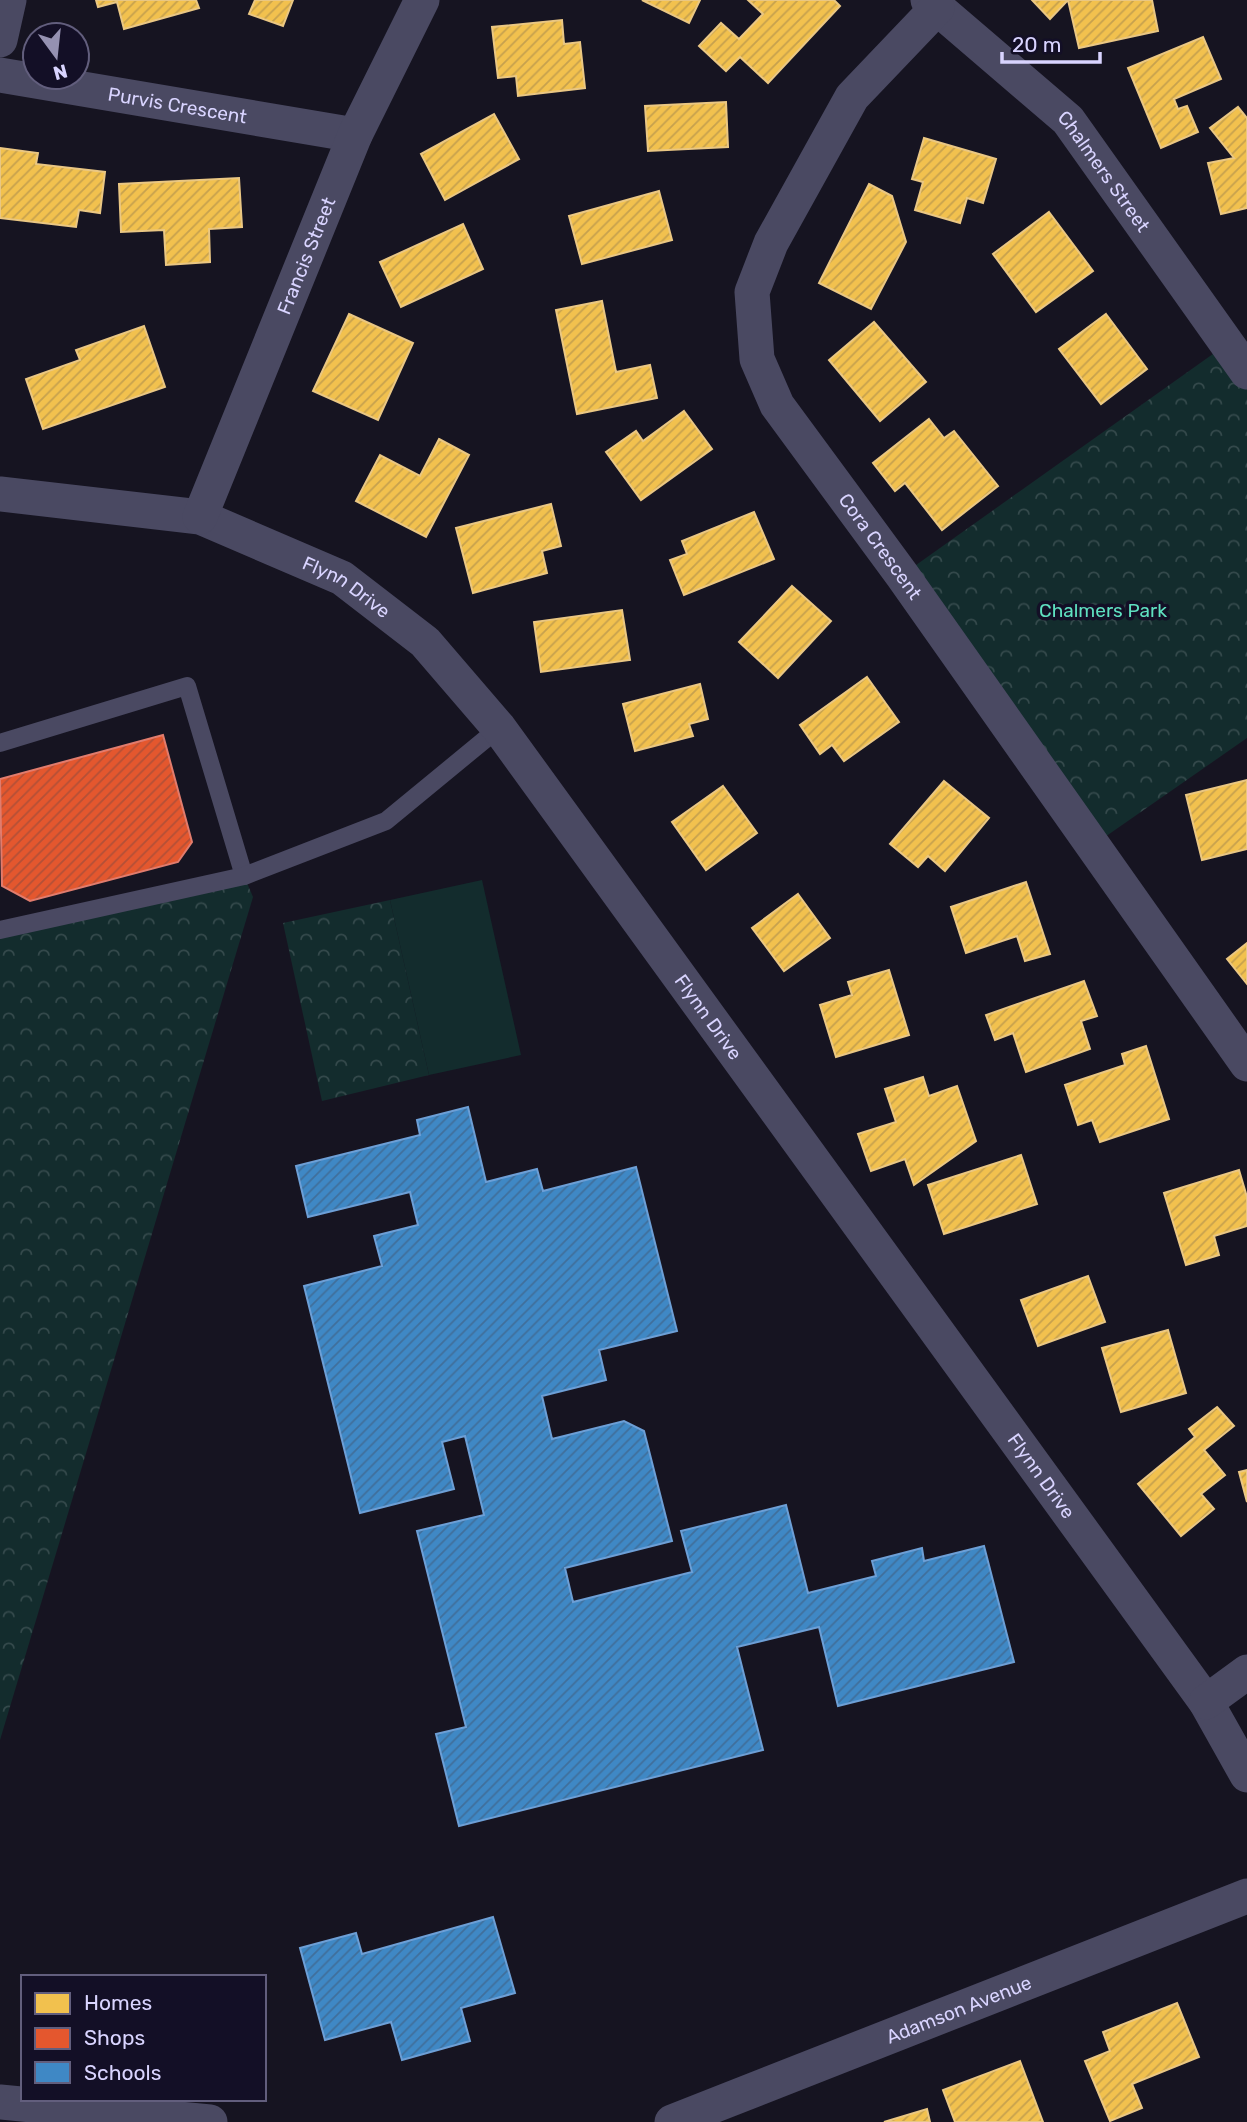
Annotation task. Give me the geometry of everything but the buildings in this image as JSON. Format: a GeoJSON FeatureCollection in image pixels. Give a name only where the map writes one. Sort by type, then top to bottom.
{"type":"FeatureCollection","features":[{"type":"Feature","properties":{"kind":"street"},"geometry":{"type":"LineString","coordinates":[[0,40],[9,0]]}},
{"type":"Feature","properties":{"kind":"street","name":"Francis Street"},"geometry":{"type":"LineString","coordinates":[[200,517],[355,135],[422,0]]}},
{"type":"Feature","properties":{"kind":"street","name":"Chalmers Street"},"geometry":{"type":"LineString","coordinates":[[932,4],[1068,120],[1247,372]]}},
{"type":"Feature","properties":{"kind":"street","name":"Cora Crescent"},"geometry":{"type":"LineString","coordinates":[[932,4],[852,97],[771,243],[752,292],[757,359],[777,405],[910,586],[1247,1064]]}},
{"type":"Feature","properties":{"kind":"street","name":"Purvis Crescent"},"geometry":{"type":"LineString","coordinates":[[0,75],[355,135]]}},
{"type":"Feature","properties":{"kind":"street","name":"Flynn Drive"},"geometry":{"type":"LineString","coordinates":[[0,494],[200,517],[342,578],[425,642],[499,728],[1206,1702],[1247,1775]]}},
{"type":"Feature","properties":{"kind":"street"},"geometry":{"type":"LineString","coordinates":[[1206,1702],[1247,1672]]}},
{"type":"Feature","properties":{"kind":"street","name":"Adamson Avenue"},"geometry":{"type":"LineString","coordinates":[[672,2122],[1247,1896]]}},
{"type":"Feature","properties":{"kind":"street"},"geometry":{"type":"LineString","coordinates":[[0,2102],[210,2122]]}},
{"type":"Feature","properties":{"kind":"lane"},"geometry":{"type":"LineString","coordinates":[[0,743],[187,686],[244,876]]}},
{"type":"Feature","properties":{"kind":"lane"},"geometry":{"type":"LineString","coordinates":[[0,930],[244,876],[386,821],[499,728]]}},
{"type":"Feature","properties":{"kind":"green space","name":"Chalmers Park"},"geometry":{"type":"Polygon","coordinates":[[[1227,344],[1247,372],[1247,738],[1092,846],[902,575],[1227,344]]]}},
{"type":"Feature","properties":{"kind":"green space"},"geometry":{"type":"Polygon","coordinates":[[[244,876],[253,897],[0,1740],[0,930],[244,876]]]}},
{"type":"Feature","properties":{"kind":"green space"},"geometry":{"type":"Polygon","coordinates":[[[482,880],[521,1055],[429,1075],[390,900],[482,880]]]}},
{"type":"Feature","properties":{"kind":"green space"},"geometry":{"type":"Polygon","coordinates":[[[390,900],[429,1075],[322,1101],[283,923],[390,900]]]}}]}
